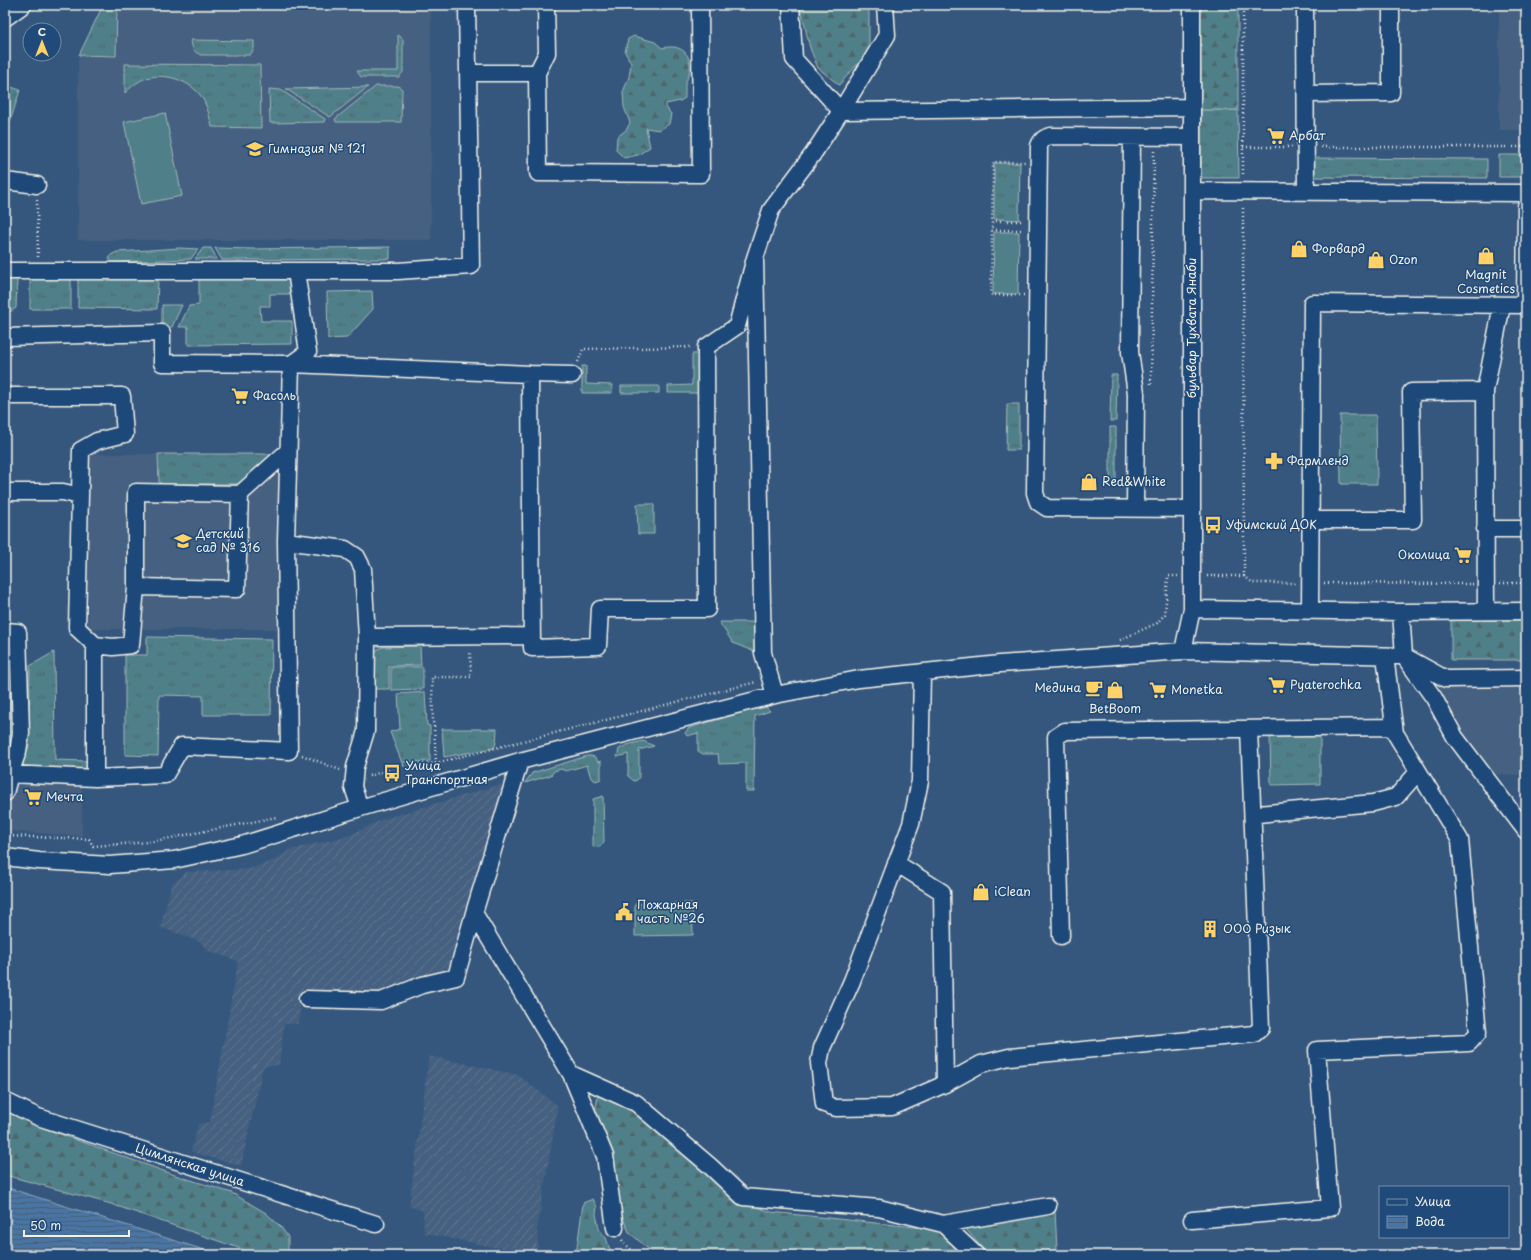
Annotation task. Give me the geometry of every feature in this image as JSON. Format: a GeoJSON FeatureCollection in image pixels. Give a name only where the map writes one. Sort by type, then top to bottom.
{"type":"FeatureCollection","features":[{"type":"Feature","properties":{"kind":"street"},"geometry":{"type":"LineString","coordinates":[[5,18],[23,5]]}},
{"type":"Feature","properties":{"kind":"street"},"geometry":{"type":"LineString","coordinates":[[5,271],[398,271],[471,266],[467,5]]}},
{"type":"Feature","properties":{"kind":"street"},"geometry":{"type":"LineString","coordinates":[[546,5],[547,53],[537,74],[538,173],[701,174],[700,5]]}},
{"type":"Feature","properties":{"kind":"street"},"geometry":{"type":"LineString","coordinates":[[791,5],[794,59],[841,111],[1192,107]]}},
{"type":"Feature","properties":{"kind":"street"},"geometry":{"type":"LineString","coordinates":[[530,374],[532,648],[598,646],[600,609],[707,609],[706,347],[737,326],[755,258],[771,210],[813,154],[887,35],[885,5]]}},
{"type":"Feature","properties":{"kind":"street","name":"бульвар Тухвата Янаби"},"geometry":{"type":"LineString","coordinates":[[1183,651],[1192,609],[1192,5]]}},
{"type":"Feature","properties":{"kind":"street"},"geometry":{"type":"LineString","coordinates":[[1305,5],[1306,192]]}},
{"type":"Feature","properties":{"kind":"street"},"geometry":{"type":"LineString","coordinates":[[1306,94],[1391,93],[1391,7],[1393,5]]}},
{"type":"Feature","properties":{"kind":"street"},"geometry":{"type":"LineString","coordinates":[[468,73],[537,74]]}},
{"type":"Feature","properties":{"kind":"street"},"geometry":{"type":"LineString","coordinates":[[1192,137],[1051,136],[1046,137],[1040,143],[1036,498],[1047,508],[1192,509]]}},
{"type":"Feature","properties":{"kind":"street"},"geometry":{"type":"LineString","coordinates":[[1132,137],[1130,352],[1137,401],[1135,509]]}},
{"type":"Feature","properties":{"kind":"street"},"geometry":{"type":"LineString","coordinates":[[5,181],[37,185]]}},
{"type":"Feature","properties":{"kind":"street"},"geometry":{"type":"LineString","coordinates":[[1192,191],[1526,193]]}},
{"type":"Feature","properties":{"kind":"street"},"geometry":{"type":"LineString","coordinates":[[1310,611],[1312,303],[1525,305],[1526,206]]}},
{"type":"Feature","properties":{"kind":"street"},"geometry":{"type":"LineString","coordinates":[[755,258],[763,653],[775,695]]}},
{"type":"Feature","properties":{"kind":"street"},"geometry":{"type":"LineString","coordinates":[[290,364],[308,352],[296,272]]}},
{"type":"Feature","properties":{"kind":"street"},"geometry":{"type":"LineString","coordinates":[[1486,611],[1485,391],[1502,305]]}},
{"type":"Feature","properties":{"kind":"street"},"geometry":{"type":"LineString","coordinates":[[5,337],[162,333],[162,364],[290,364],[572,375]]}},
{"type":"Feature","properties":{"kind":"street"},"geometry":{"type":"LineString","coordinates":[[8,774],[95,778],[165,775],[182,746],[289,751],[286,541],[290,364]]}},
{"type":"Feature","properties":{"kind":"street"},"geometry":{"type":"LineString","coordinates":[[1310,520],[1413,520],[1411,392],[1485,391]]}},
{"type":"Feature","properties":{"kind":"street"},"geometry":{"type":"LineString","coordinates":[[5,396],[122,396],[125,434],[97,441],[81,450],[77,628],[95,645],[113,647],[131,645],[136,587],[136,492],[240,494],[288,451]]}},
{"type":"Feature","properties":{"kind":"street"},"geometry":{"type":"LineString","coordinates":[[5,492],[63,492],[80,496]]}},
{"type":"Feature","properties":{"kind":"street"},"geometry":{"type":"LineString","coordinates":[[136,587],[237,589],[240,494]]}},
{"type":"Feature","properties":{"kind":"street"},"geometry":{"type":"LineString","coordinates":[[1485,529],[1526,529]]}},
{"type":"Feature","properties":{"kind":"street"},"geometry":{"type":"LineString","coordinates":[[286,541],[345,549],[357,557],[364,569],[367,636],[366,731],[356,766],[353,787],[360,808]]}},
{"type":"Feature","properties":{"kind":"street"},"geometry":{"type":"LineString","coordinates":[[1192,609],[1401,612],[1526,611]]}},
{"type":"Feature","properties":{"kind":"street"},"geometry":{"type":"LineString","coordinates":[[1401,612],[1404,656],[1434,698],[1455,737],[1526,831]]}},
{"type":"Feature","properties":{"kind":"street"},"geometry":{"type":"LineString","coordinates":[[5,631],[18,632],[21,733],[18,751],[8,774],[5,793]]}},
{"type":"Feature","properties":{"kind":"street"},"geometry":{"type":"LineString","coordinates":[[367,636],[532,636]]}},
{"type":"Feature","properties":{"kind":"street"},"geometry":{"type":"LineString","coordinates":[[95,645],[95,778]]}},
{"type":"Feature","properties":{"kind":"street"},"geometry":{"type":"LineString","coordinates":[[5,857],[39,861],[110,865],[174,860],[242,845],[360,808],[520,761],[775,695],[859,679],[1000,664],[1183,651],[1404,656],[1446,679],[1526,678]]}},
{"type":"Feature","properties":{"kind":"street"},"geometry":{"type":"LineString","coordinates":[[1192,1220],[1330,1208],[1317,1050],[1470,1043],[1478,1033],[1460,840],[1395,733],[1385,656]]}},
{"type":"Feature","properties":{"kind":"street"},"geometry":{"type":"LineString","coordinates":[[922,672],[920,781],[911,824],[852,981],[822,1048],[819,1063],[824,1104],[836,1108],[892,1107],[945,1084],[981,1064],[1009,1057],[1254,1034],[1261,1028],[1249,729]]}},
{"type":"Feature","properties":{"kind":"street"},"geometry":{"type":"LineString","coordinates":[[1061,936],[1056,737],[1065,731],[1394,727]]}},
{"type":"Feature","properties":{"kind":"street"},"geometry":{"type":"LineString","coordinates":[[307,999],[381,1001],[422,985],[456,977],[520,761]]}},
{"type":"Feature","properties":{"kind":"street"},"geometry":{"type":"LineString","coordinates":[[1258,814],[1372,803],[1396,798],[1418,772]]}},
{"type":"Feature","properties":{"kind":"street"},"geometry":{"type":"LineString","coordinates":[[896,863],[942,892],[945,1084]]}},
{"type":"Feature","properties":{"kind":"street"},"geometry":{"type":"LineString","coordinates":[[474,913],[571,1074],[605,1156],[615,1228]]}},
{"type":"Feature","properties":{"kind":"street"},"geometry":{"type":"LineString","coordinates":[[571,1074],[636,1103],[710,1166],[743,1197],[879,1208],[943,1224],[1048,1206]]}},
{"type":"Feature","properties":{"kind":"street","name":"Цимлянская улица"},"geometry":{"type":"LineString","coordinates":[[5,1101],[38,1116],[376,1224]]}},
{"type":"Feature","properties":{"kind":"street"},"geometry":{"type":"LineString","coordinates":[[943,1224],[976,1255]]}},
{"type":"Feature","properties":{"kind":"path"},"geometry":{"type":"LineString","coordinates":[[1243,5],[1244,576]]}},
{"type":"Feature","properties":{"kind":"path"},"geometry":{"type":"LineString","coordinates":[[1151,390],[1154,137]]}},
{"type":"Feature","properties":{"kind":"path"},"geometry":{"type":"LineString","coordinates":[[1243,147],[1526,148]]}},
{"type":"Feature","properties":{"kind":"path"},"geometry":{"type":"LineString","coordinates":[[1038,296],[992,294],[992,221],[993,162],[1039,162]]}},
{"type":"Feature","properties":{"kind":"path"},"geometry":{"type":"LineString","coordinates":[[37,185],[38,272]]}},
{"type":"Feature","properties":{"kind":"path"},"geometry":{"type":"LineString","coordinates":[[992,221],[1038,226]]}},
{"type":"Feature","properties":{"kind":"path"},"geometry":{"type":"LineString","coordinates":[[992,230],[1038,226]]}},
{"type":"Feature","properties":{"kind":"path"},"geometry":{"type":"LineString","coordinates":[[572,375],[583,349],[706,347]]}},
{"type":"Feature","properties":{"kind":"path"},"geometry":{"type":"LineString","coordinates":[[1157,623],[1165,614],[1168,576],[1180,576]]}},
{"type":"Feature","properties":{"kind":"path"},"geometry":{"type":"LineString","coordinates":[[1207,576],[1244,576],[1253,583],[1526,583]]}},
{"type":"Feature","properties":{"kind":"path"},"geometry":{"type":"LineString","coordinates":[[436,763],[434,726],[432,722],[432,677],[471,677],[470,636]]}},
{"type":"Feature","properties":{"kind":"path"},"geometry":{"type":"LineString","coordinates":[[289,751],[343,771]]}},
{"type":"Feature","properties":{"kind":"path"},"geometry":{"type":"LineString","coordinates":[[615,1228],[624,1244],[638,1255]]}},
{"type":"Feature","properties":{"kind":"shaded area","name":"Гимназия № 121"},"geometry":{"type":"Polygon","coordinates":[[[103,5],[431,5],[431,240],[78,240],[78,58],[103,5]]]}},
{"type":"Feature","properties":{"kind":"shaded area"},"geometry":{"type":"Polygon","coordinates":[[[1499,5],[1526,5],[1526,130],[1499,130],[1499,5]]]}},
{"type":"Feature","properties":{"kind":"shaded area","name":"Детский сад № 316"},"geometry":{"type":"Polygon","coordinates":[[[88,454],[279,454],[279,629],[88,629],[88,454]]]}},
{"type":"Feature","properties":{"kind":"shaded area"},"geometry":{"type":"Polygon","coordinates":[[[1526,682],[1526,775],[1488,774],[1436,688],[1445,683],[1526,682]]]}},
{"type":"Feature","properties":{"kind":"shaded area"},"geometry":{"type":"Polygon","coordinates":[[[10,779],[82,780],[82,836],[5,831],[5,804],[10,779]]]}},
{"type":"Feature","properties":{"kind":"shaded area"},"geometry":{"type":"Polygon","coordinates":[[[505,783],[449,971],[384,995],[302,994],[298,1024],[284,1024],[279,1065],[263,1067],[241,1166],[191,1152],[198,1124],[210,1122],[238,961],[208,951],[200,942],[160,927],[172,884],[186,872],[249,869],[274,860],[290,850],[350,835],[383,819],[505,783]]]}},
{"type":"Feature","properties":{"kind":"shaded area"},"geometry":{"type":"Polygon","coordinates":[[[429,1056],[518,1075],[558,1106],[537,1230],[538,1249],[534,1253],[523,1253],[424,1233],[423,1211],[409,1206],[429,1056]]]}},
{"type":"Feature","properties":{"kind":"green space"},"geometry":{"type":"Polygon","coordinates":[[[103,5],[117,5],[116,56],[79,55],[103,5]]]}},
{"type":"Feature","properties":{"kind":"green space"},"geometry":{"type":"Polygon","coordinates":[[[800,5],[869,5],[869,51],[839,85],[818,68],[810,48],[800,5]]]}},
{"type":"Feature","properties":{"kind":"green space"},"geometry":{"type":"Polygon","coordinates":[[[1200,5],[1238,5],[1238,110],[1201,110],[1200,5]]]}},
{"type":"Feature","properties":{"kind":"green space"},"geometry":{"type":"Polygon","coordinates":[[[398,35],[403,39],[403,72],[399,77],[361,77],[357,71],[398,71],[398,35]]]}},
{"type":"Feature","properties":{"kind":"green space"},"geometry":{"type":"Polygon","coordinates":[[[634,36],[655,42],[662,48],[674,47],[683,50],[690,63],[690,70],[685,85],[685,98],[680,101],[666,104],[666,107],[671,114],[669,124],[659,130],[646,128],[650,147],[638,155],[624,158],[616,150],[617,137],[626,130],[630,123],[624,107],[623,92],[629,77],[631,63],[625,52],[628,39],[634,36]]]}},
{"type":"Feature","properties":{"kind":"green space"},"geometry":{"type":"Polygon","coordinates":[[[191,40],[254,41],[254,49],[250,55],[201,55],[196,53],[193,49],[191,40]]]}},
{"type":"Feature","properties":{"kind":"green space"},"geometry":{"type":"Polygon","coordinates":[[[125,64],[260,65],[261,128],[212,127],[207,107],[200,94],[179,80],[163,76],[155,76],[144,79],[135,84],[125,93],[125,64]]]}},
{"type":"Feature","properties":{"kind":"green space"},"geometry":{"type":"Polygon","coordinates":[[[5,85],[20,90],[10,122],[5,121],[5,85]]]}},
{"type":"Feature","properties":{"kind":"green space"},"geometry":{"type":"Polygon","coordinates":[[[376,86],[398,86],[402,89],[401,122],[336,122],[335,119],[376,86]]]}},
{"type":"Feature","properties":{"kind":"green space"},"geometry":{"type":"Polygon","coordinates":[[[368,87],[330,117],[286,89],[368,87]]]}},
{"type":"Feature","properties":{"kind":"green space"},"geometry":{"type":"Polygon","coordinates":[[[269,89],[281,90],[325,119],[324,122],[270,123],[269,89]]]}},
{"type":"Feature","properties":{"kind":"green space"},"geometry":{"type":"Polygon","coordinates":[[[1201,110],[1238,110],[1239,178],[1201,178],[1201,110]]]}},
{"type":"Feature","properties":{"kind":"green space"},"geometry":{"type":"Polygon","coordinates":[[[165,113],[182,196],[141,204],[124,122],[165,113]]]}},
{"type":"Feature","properties":{"kind":"green space"},"geometry":{"type":"Polygon","coordinates":[[[1499,155],[1526,155],[1526,177],[1499,177],[1499,155]]]}},
{"type":"Feature","properties":{"kind":"green space"},"geometry":{"type":"Polygon","coordinates":[[[1310,158],[1487,159],[1487,178],[1310,177],[1310,158]]]}},
{"type":"Feature","properties":{"kind":"green space"},"geometry":{"type":"Polygon","coordinates":[[[994,163],[1020,163],[1019,220],[994,219],[994,163]]]}},
{"type":"Feature","properties":{"kind":"green space"},"geometry":{"type":"Polygon","coordinates":[[[994,232],[1019,232],[1018,294],[993,294],[994,232]]]}},
{"type":"Feature","properties":{"kind":"green space"},"geometry":{"type":"Polygon","coordinates":[[[390,247],[390,259],[222,260],[215,248],[253,249],[390,247]]]}},
{"type":"Feature","properties":{"kind":"green space"},"geometry":{"type":"Polygon","coordinates":[[[180,248],[198,249],[191,259],[113,262],[109,259],[111,255],[117,252],[180,248]]]}},
{"type":"Feature","properties":{"kind":"green space"},"geometry":{"type":"Polygon","coordinates":[[[203,248],[211,248],[217,259],[195,259],[203,248]]]}},
{"type":"Feature","properties":{"kind":"green space"},"geometry":{"type":"Polygon","coordinates":[[[5,274],[10,274],[17,280],[16,308],[8,313],[5,313],[5,274]]]}},
{"type":"Feature","properties":{"kind":"green space"},"geometry":{"type":"Polygon","coordinates":[[[30,276],[71,277],[71,309],[30,309],[30,276]]]}},
{"type":"Feature","properties":{"kind":"green space"},"geometry":{"type":"Polygon","coordinates":[[[78,276],[158,277],[157,309],[78,308],[78,276]]]}},
{"type":"Feature","properties":{"kind":"green space"},"geometry":{"type":"Polygon","coordinates":[[[199,276],[290,276],[290,294],[270,294],[270,306],[260,306],[261,321],[292,321],[292,344],[188,345],[188,327],[179,327],[189,306],[199,305],[199,276]]]}},
{"type":"Feature","properties":{"kind":"green space"},"geometry":{"type":"Polygon","coordinates":[[[372,291],[373,309],[347,338],[328,339],[327,292],[372,291]]]}},
{"type":"Feature","properties":{"kind":"green space"},"geometry":{"type":"Polygon","coordinates":[[[162,305],[182,305],[172,327],[162,327],[162,305]]]}},
{"type":"Feature","properties":{"kind":"green space"},"geometry":{"type":"Polygon","coordinates":[[[692,354],[699,354],[699,390],[697,393],[668,393],[668,386],[692,385],[692,354]]]}},
{"type":"Feature","properties":{"kind":"green space"},"geometry":{"type":"Polygon","coordinates":[[[582,366],[586,366],[586,384],[612,385],[612,393],[582,393],[582,366]]]}},
{"type":"Feature","properties":{"kind":"green space"},"geometry":{"type":"Polygon","coordinates":[[[1111,375],[1117,375],[1116,421],[1110,421],[1111,375]]]}},
{"type":"Feature","properties":{"kind":"green space"},"geometry":{"type":"Polygon","coordinates":[[[621,386],[659,386],[659,393],[621,393],[621,386]]]}},
{"type":"Feature","properties":{"kind":"green space"},"geometry":{"type":"Polygon","coordinates":[[[1007,404],[1019,404],[1019,450],[1006,450],[1007,404]]]}},
{"type":"Feature","properties":{"kind":"green space"},"geometry":{"type":"Polygon","coordinates":[[[1340,415],[1376,415],[1377,484],[1341,484],[1340,415]]]}},
{"type":"Feature","properties":{"kind":"green space"},"geometry":{"type":"Polygon","coordinates":[[[1110,427],[1116,427],[1116,483],[1110,483],[1110,427]]]}},
{"type":"Feature","properties":{"kind":"green space"},"geometry":{"type":"Polygon","coordinates":[[[158,454],[275,454],[240,484],[163,484],[159,482],[158,454]]]}},
{"type":"Feature","properties":{"kind":"green space"},"geometry":{"type":"Polygon","coordinates":[[[637,504],[654,504],[654,534],[638,534],[637,504]]]}},
{"type":"Feature","properties":{"kind":"green space"},"geometry":{"type":"Polygon","coordinates":[[[1451,620],[1526,620],[1526,660],[1451,660],[1451,620]]]}},
{"type":"Feature","properties":{"kind":"green space"},"geometry":{"type":"Polygon","coordinates":[[[719,622],[754,622],[755,652],[733,643],[719,622]]]}},
{"type":"Feature","properties":{"kind":"green space"},"geometry":{"type":"Polygon","coordinates":[[[147,637],[272,639],[271,715],[203,715],[203,696],[159,695],[158,756],[125,755],[125,655],[147,655],[147,637]]]}},
{"type":"Feature","properties":{"kind":"green space"},"geometry":{"type":"Polygon","coordinates":[[[420,646],[421,665],[389,666],[389,689],[374,689],[373,652],[382,647],[420,646]]]}},
{"type":"Feature","properties":{"kind":"green space"},"geometry":{"type":"Polygon","coordinates":[[[54,652],[55,760],[87,761],[91,769],[26,769],[22,763],[29,746],[30,666],[54,652]]]}},
{"type":"Feature","properties":{"kind":"green space"},"geometry":{"type":"Polygon","coordinates":[[[5,660],[11,660],[15,733],[5,736],[5,660]]]}},
{"type":"Feature","properties":{"kind":"green space"},"geometry":{"type":"Polygon","coordinates":[[[391,667],[423,667],[423,689],[391,690],[391,667]]]}},
{"type":"Feature","properties":{"kind":"green space"},"geometry":{"type":"Polygon","coordinates":[[[425,692],[427,725],[430,726],[430,761],[402,763],[390,732],[400,729],[398,694],[425,692]]]}},
{"type":"Feature","properties":{"kind":"green space"},"geometry":{"type":"Polygon","coordinates":[[[765,706],[770,711],[755,716],[754,791],[746,791],[746,763],[719,764],[718,754],[703,754],[698,751],[698,733],[687,736],[685,733],[689,728],[765,706]]]}},
{"type":"Feature","properties":{"kind":"green space"},"geometry":{"type":"Polygon","coordinates":[[[442,729],[497,729],[496,743],[494,748],[444,757],[442,729]]]}},
{"type":"Feature","properties":{"kind":"green space"},"geometry":{"type":"Polygon","coordinates":[[[1270,735],[1320,735],[1320,784],[1271,785],[1270,735]]]}},
{"type":"Feature","properties":{"kind":"green space"},"geometry":{"type":"Polygon","coordinates":[[[643,741],[654,746],[639,750],[639,777],[634,781],[628,776],[628,754],[617,757],[619,749],[627,745],[643,741]]]}},
{"type":"Feature","properties":{"kind":"green space"},"geometry":{"type":"Polygon","coordinates":[[[587,756],[596,758],[598,762],[601,761],[601,779],[596,781],[591,778],[587,765],[566,771],[561,769],[554,771],[551,775],[525,783],[532,773],[587,756]]]}},
{"type":"Feature","properties":{"kind":"green space"},"geometry":{"type":"Polygon","coordinates":[[[603,796],[604,842],[601,846],[593,847],[593,799],[603,796]]]}},
{"type":"Feature","properties":{"kind":"green space"},"geometry":{"type":"Polygon","coordinates":[[[692,903],[693,935],[635,936],[635,904],[692,903]]]}},
{"type":"Feature","properties":{"kind":"green space"},"geometry":{"type":"Polygon","coordinates":[[[609,1094],[635,1109],[735,1199],[771,1212],[943,1230],[968,1255],[655,1255],[629,1232],[619,1209],[615,1185],[614,1156],[604,1144],[595,1112],[598,1096],[609,1094]]]}},
{"type":"Feature","properties":{"kind":"green space"},"geometry":{"type":"Polygon","coordinates":[[[5,1111],[43,1128],[175,1175],[232,1193],[266,1213],[281,1227],[288,1237],[288,1253],[259,1255],[111,1204],[5,1175],[5,1111]]]}},
{"type":"Feature","properties":{"kind":"green space"},"geometry":{"type":"Polygon","coordinates":[[[593,1199],[597,1207],[596,1214],[599,1229],[606,1238],[614,1255],[573,1255],[577,1248],[583,1203],[593,1199]]]}},
{"type":"Feature","properties":{"kind":"green space"},"geometry":{"type":"Polygon","coordinates":[[[1055,1210],[1057,1250],[1059,1255],[988,1255],[966,1229],[1055,1210]]]}},
{"type":"Feature","properties":{"kind":"water"},"geometry":{"type":"Polygon","coordinates":[[[5,1187],[220,1255],[5,1255],[5,1187]]]}},
{"type":"Feature","properties":{"kind":"place","name":"Арбат"},"geometry":{"type":"Point","coordinates":[1276,136]}},
{"type":"Feature","properties":{"kind":"place","name":"Гимназия № 121"},"geometry":{"type":"Point","coordinates":[255,149]}},
{"type":"Feature","properties":{"kind":"place","name":"Форвард"},"geometry":{"type":"Point","coordinates":[1299,249]}},
{"type":"Feature","properties":{"kind":"place","name":"Magnit Cosmetics"},"geometry":{"type":"Point","coordinates":[1486,256]}},
{"type":"Feature","properties":{"kind":"place","name":"Ozon"},"geometry":{"type":"Point","coordinates":[1376,260]}},
{"type":"Feature","properties":{"kind":"place","name":"Фасоль"},"geometry":{"type":"Point","coordinates":[240,396]}},
{"type":"Feature","properties":{"kind":"place","name":"Фармленд"},"geometry":{"type":"Point","coordinates":[1274,461]}},
{"type":"Feature","properties":{"kind":"place","name":"Red&White"},"geometry":{"type":"Point","coordinates":[1089,482]}},
{"type":"Feature","properties":{"kind":"place","name":"Уфимский ДОК"},"geometry":{"type":"Point","coordinates":[1213,525]}},
{"type":"Feature","properties":{"kind":"place","name":"Детский сад № 316"},"geometry":{"type":"Point","coordinates":[183,541]}},
{"type":"Feature","properties":{"kind":"place","name":"Околица"},"geometry":{"type":"Point","coordinates":[1463,555]}},
{"type":"Feature","properties":{"kind":"place","name":"Pyaterochka"},"geometry":{"type":"Point","coordinates":[1277,685]}},
{"type":"Feature","properties":{"kind":"place","name":"Медина"},"geometry":{"type":"Point","coordinates":[1094,688]}},
{"type":"Feature","properties":{"kind":"place","name":"BetBoom"},"geometry":{"type":"Point","coordinates":[1115,690]}},
{"type":"Feature","properties":{"kind":"place","name":"Monetka"},"geometry":{"type":"Point","coordinates":[1158,690]}},
{"type":"Feature","properties":{"kind":"place","name":"Улица Транспортная"},"geometry":{"type":"Point","coordinates":[392,773]}},
{"type":"Feature","properties":{"kind":"place","name":"Мечта"},"geometry":{"type":"Point","coordinates":[33,797]}},
{"type":"Feature","properties":{"kind":"place","name":"iClean"},"geometry":{"type":"Point","coordinates":[981,892]}},
{"type":"Feature","properties":{"kind":"place","name":"Пожарная часть №26"},"geometry":{"type":"Point","coordinates":[624,912]}},
{"type":"Feature","properties":{"kind":"place","name":"ООО Ризык"},"geometry":{"type":"Point","coordinates":[1210,929]}}]}
